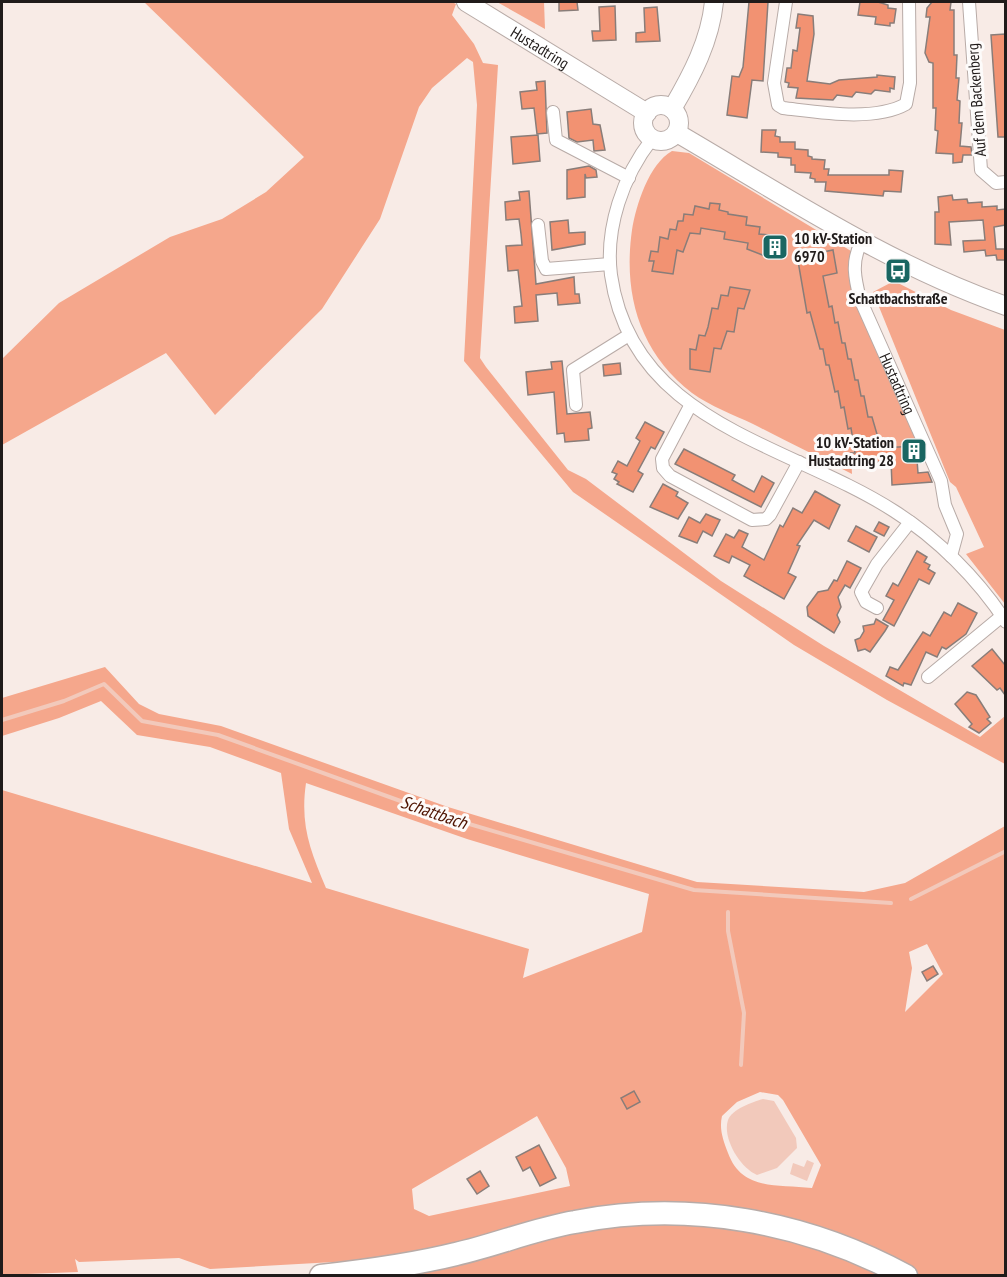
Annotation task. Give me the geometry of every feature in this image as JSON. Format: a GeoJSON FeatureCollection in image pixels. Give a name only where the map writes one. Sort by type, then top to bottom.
{"type":"FeatureCollection","features":[{"type":"Feature","properties":{"kind":"highway"},"geometry":{"type":"LineString","coordinates":[[321,1275],[438,1258],[575,1221],[668,1213],[763,1221],[810,1234],[902,1273]]}},
{"type":"Feature","properties":{"kind":"street","name":"Hustadtring"},"geometry":{"type":"LineString","coordinates":[[466,2],[647,113]]}},
{"type":"Feature","properties":{"kind":"street"},"geometry":{"type":"LineString","coordinates":[[672,109],[708,35],[711,2]]}},
{"type":"Feature","properties":{"kind":"street"},"geometry":{"type":"LineString","coordinates":[[786,2],[774,83],[778,105],[783,108],[826,113],[885,112],[906,104],[910,83],[909,2]]}},
{"type":"Feature","properties":{"kind":"street","name":"Auf dem Backenberg"},"geometry":{"type":"LineString","coordinates":[[969,2],[981,170],[996,183],[1005,182]]}},
{"type":"Feature","properties":{"kind":"street"},"geometry":{"type":"LineString","coordinates":[[658,105],[672,109],[680,122],[677,133],[668,141],[652,139],[644,129],[647,113],[658,105]]}},
{"type":"Feature","properties":{"kind":"street"},"geometry":{"type":"LineString","coordinates":[[554,112],[556,140],[628,178]]}},
{"type":"Feature","properties":{"kind":"street"},"geometry":{"type":"LineString","coordinates":[[677,133],[861,243],[945,284],[1005,306]]}},
{"type":"Feature","properties":{"kind":"street"},"geometry":{"type":"LineString","coordinates":[[652,139],[628,178],[615,214],[610,264],[617,305],[629,335],[653,371],[690,406],[853,487],[910,522],[951,556],[1004,619],[928,677]]}},
{"type":"Feature","properties":{"kind":"street"},"geometry":{"type":"LineString","coordinates":[[538,225],[542,261],[546,269],[610,264]]}},
{"type":"Feature","properties":{"kind":"street","name":"Hustadtring"},"geometry":{"type":"LineString","coordinates":[[861,243],[856,251],[854,276],[860,299],[941,481],[945,504],[957,534],[951,556]]}},
{"type":"Feature","properties":{"kind":"street"},"geometry":{"type":"LineString","coordinates":[[576,405],[573,370],[629,335]]}},
{"type":"Feature","properties":{"kind":"street"},"geometry":{"type":"LineString","coordinates":[[690,406],[662,459],[663,468],[670,476],[752,520],[766,519],[770,515],[799,462]]}},
{"type":"Feature","properties":{"kind":"street"},"geometry":{"type":"LineString","coordinates":[[877,608],[866,602],[861,592],[877,564],[910,522]]}},
{"type":"Feature","properties":{"kind":"shaded area"},"geometry":{"type":"Polygon","coordinates":[[[144,2],[452,2],[456,4],[452,15],[474,44],[483,63],[498,65],[480,358],[486,367],[568,470],[586,479],[721,581],[824,646],[980,737],[1005,716],[1005,764],[887,700],[794,645],[573,492],[464,361],[477,105],[473,62],[467,58],[432,88],[419,107],[380,219],[322,309],[215,415],[166,353],[2,445],[2,359],[59,303],[170,237],[222,219],[266,192],[304,157],[144,2]]]}},
{"type":"Feature","properties":{"kind":"shaded area"},"geometry":{"type":"Polygon","coordinates":[[[497,2],[544,2],[545,29],[497,2]]]}},
{"type":"Feature","properties":{"kind":"shaded area"},"geometry":{"type":"Polygon","coordinates":[[[672,151],[689,153],[851,251],[851,274],[920,445],[851,453],[852,474],[706,402],[674,377],[647,340],[633,299],[630,277],[632,230],[640,197],[650,175],[664,157],[672,151]]]}},
{"type":"Feature","properties":{"kind":"shaded area"},"geometry":{"type":"Polygon","coordinates":[[[894,281],[951,310],[1005,330],[1005,604],[966,554],[984,547],[956,487],[950,482],[873,292],[894,281]]]}},
{"type":"Feature","properties":{"kind":"shaded area"},"geometry":{"type":"Polygon","coordinates":[[[105,667],[139,704],[159,714],[221,726],[448,807],[697,882],[864,892],[905,883],[1005,826],[1005,1275],[388,1275],[482,1260],[478,1239],[387,1259],[210,1269],[179,1258],[79,1262],[75,1259],[78,1272],[2,1275],[2,790],[312,883],[289,829],[281,773],[210,747],[137,735],[101,701],[59,718],[2,736],[2,698],[105,667]],[[306,783],[305,825],[315,861],[326,888],[529,949],[523,978],[642,932],[649,894],[467,839],[306,783]],[[927,944],[909,952],[912,968],[905,1012],[943,974],[927,944]],[[760,1092],[737,1102],[722,1116],[721,1125],[725,1144],[734,1165],[742,1174],[762,1183],[812,1188],[821,1165],[783,1100],[778,1095],[760,1092]],[[537,1116],[412,1189],[414,1209],[429,1216],[570,1186],[566,1168],[537,1116]]]}},
{"type":"Feature","properties":{"kind":"shaded area"},"geometry":{"type":"Polygon","coordinates":[[[763,1099],[774,1101],[796,1138],[797,1148],[777,1168],[757,1175],[744,1166],[734,1152],[727,1127],[728,1120],[734,1112],[763,1099]]]}},
{"type":"Feature","properties":{"kind":"shaded area"},"geometry":{"type":"Polygon","coordinates":[[[807,1160],[814,1163],[807,1181],[790,1174],[793,1163],[804,1167],[807,1160]]]}},
{"type":"Feature","properties":{"kind":"building"},"geometry":{"type":"Polygon","coordinates":[[[559,2],[577,2],[578,10],[559,11],[559,2]]]}},
{"type":"Feature","properties":{"kind":"building"},"geometry":{"type":"Polygon","coordinates":[[[749,2],[768,2],[763,81],[752,80],[747,118],[727,115],[732,76],[739,77],[743,67],[749,2]]]}},
{"type":"Feature","properties":{"kind":"building"},"geometry":{"type":"Polygon","coordinates":[[[860,2],[878,2],[888,5],[888,8],[896,9],[894,23],[890,23],[890,26],[875,24],[876,17],[858,15],[860,2]]]}},
{"type":"Feature","properties":{"kind":"building"},"geometry":{"type":"Polygon","coordinates":[[[932,2],[951,2],[950,10],[954,10],[954,55],[957,55],[956,78],[959,78],[957,100],[960,101],[959,123],[962,123],[960,146],[971,147],[972,155],[963,155],[962,162],[953,163],[953,154],[936,153],[938,131],[935,130],[936,108],[933,108],[933,63],[929,62],[925,53],[930,17],[926,17],[927,8],[932,2]]]}},
{"type":"Feature","properties":{"kind":"building"},"geometry":{"type":"Polygon","coordinates":[[[615,6],[616,40],[593,41],[592,31],[600,31],[599,7],[615,6]]]}},
{"type":"Feature","properties":{"kind":"building"},"geometry":{"type":"Polygon","coordinates":[[[657,7],[660,41],[636,42],[636,33],[645,32],[644,8],[657,7]]]}},
{"type":"Feature","properties":{"kind":"building"},"geometry":{"type":"Polygon","coordinates":[[[798,14],[813,16],[814,34],[807,81],[830,84],[839,80],[877,77],[877,75],[895,77],[894,89],[890,88],[890,92],[875,90],[871,94],[856,92],[852,97],[837,95],[833,100],[796,98],[798,88],[788,87],[789,83],[785,82],[787,68],[791,68],[793,50],[797,51],[800,28],[796,28],[798,14]]]}},
{"type":"Feature","properties":{"kind":"building"},"geometry":{"type":"Polygon","coordinates":[[[1005,34],[1005,137],[998,137],[991,35],[1005,34]]]}},
{"type":"Feature","properties":{"kind":"building"},"geometry":{"type":"Polygon","coordinates":[[[545,81],[547,133],[537,134],[534,108],[522,109],[520,92],[537,90],[536,82],[545,81]]]}},
{"type":"Feature","properties":{"kind":"building"},"geometry":{"type":"Polygon","coordinates":[[[591,109],[593,124],[600,125],[605,150],[594,151],[593,140],[577,142],[569,138],[567,112],[591,109]]]}},
{"type":"Feature","properties":{"kind":"building"},"geometry":{"type":"Polygon","coordinates":[[[762,130],[776,130],[775,136],[780,137],[780,142],[795,142],[795,149],[808,150],[808,156],[812,159],[825,160],[824,169],[829,169],[828,175],[889,175],[889,170],[903,171],[901,192],[884,191],[883,196],[825,191],[826,182],[815,182],[815,179],[810,178],[811,173],[795,172],[795,165],[791,165],[791,158],[778,157],[778,153],[761,152],[762,130]]]}},
{"type":"Feature","properties":{"kind":"building"},"geometry":{"type":"Polygon","coordinates":[[[538,135],[540,161],[513,164],[511,137],[538,135]]]}},
{"type":"Feature","properties":{"kind":"building"},"geometry":{"type":"Polygon","coordinates":[[[589,166],[596,170],[597,177],[586,178],[585,174],[585,197],[567,199],[567,170],[589,166]]]}},
{"type":"Feature","properties":{"kind":"building"},"geometry":{"type":"Polygon","coordinates":[[[529,191],[536,284],[574,277],[575,294],[579,294],[580,303],[558,305],[557,293],[536,295],[538,321],[515,323],[514,307],[522,306],[518,270],[508,271],[506,246],[522,245],[519,219],[506,220],[505,202],[520,200],[519,192],[529,191]]]}},
{"type":"Feature","properties":{"kind":"building"},"geometry":{"type":"Polygon","coordinates":[[[952,195],[953,200],[967,199],[968,203],[982,202],[982,207],[997,206],[997,210],[1005,209],[1005,225],[994,227],[996,249],[1005,249],[1005,260],[997,260],[996,255],[986,256],[985,250],[964,252],[963,241],[985,240],[983,220],[949,222],[951,245],[935,244],[935,212],[939,212],[938,197],[952,195]]]}},
{"type":"Feature","properties":{"kind":"building"},"geometry":{"type":"Polygon","coordinates":[[[710,203],[720,204],[719,210],[728,212],[728,214],[747,217],[746,225],[760,227],[759,234],[769,235],[765,256],[747,249],[748,243],[724,239],[725,232],[701,228],[700,234],[690,233],[683,252],[677,250],[673,274],[652,271],[654,261],[649,261],[651,251],[658,252],[660,237],[668,239],[670,229],[676,230],[678,221],[683,221],[684,214],[693,215],[695,206],[709,209],[710,203]]]}},
{"type":"Feature","properties":{"kind":"building"},"geometry":{"type":"Polygon","coordinates":[[[568,220],[569,233],[585,232],[585,244],[552,250],[550,222],[568,220]]]}},
{"type":"Feature","properties":{"kind":"building"},"geometry":{"type":"Polygon","coordinates":[[[833,250],[837,273],[823,276],[829,307],[832,306],[835,323],[838,322],[842,343],[845,343],[848,359],[851,359],[855,380],[858,380],[868,417],[872,417],[881,448],[916,446],[918,473],[928,472],[932,482],[892,485],[891,461],[852,464],[851,453],[855,453],[851,428],[848,429],[844,407],[841,408],[838,391],[835,392],[829,365],[826,365],[823,349],[820,349],[810,312],[807,313],[798,261],[819,257],[818,253],[833,250]]]}},
{"type":"Feature","properties":{"kind":"building"},"geometry":{"type":"Polygon","coordinates":[[[730,287],[750,290],[744,309],[738,308],[734,332],[727,331],[721,349],[714,348],[710,372],[690,369],[690,349],[696,350],[699,335],[705,336],[712,308],[718,309],[721,295],[728,296],[730,287]]]}},
{"type":"Feature","properties":{"kind":"building"},"geometry":{"type":"Polygon","coordinates":[[[562,361],[567,414],[590,412],[592,428],[588,429],[589,440],[565,442],[564,433],[557,434],[554,392],[528,395],[526,372],[552,369],[551,362],[562,361]]]}},
{"type":"Feature","properties":{"kind":"building"},"geometry":{"type":"Polygon","coordinates":[[[620,363],[621,374],[604,376],[603,365],[620,363]]]}},
{"type":"Feature","properties":{"kind":"building"},"geometry":{"type":"Polygon","coordinates":[[[645,422],[664,432],[655,449],[651,447],[638,471],[643,474],[633,492],[617,484],[619,482],[614,479],[617,474],[612,472],[618,461],[627,466],[640,441],[636,438],[645,422]]]}},
{"type":"Feature","properties":{"kind":"building"},"geometry":{"type":"Polygon","coordinates":[[[684,449],[735,475],[732,480],[754,492],[762,476],[774,483],[761,507],[675,464],[684,449]]]}},
{"type":"Feature","properties":{"kind":"building"},"geometry":{"type":"Polygon","coordinates":[[[663,484],[678,492],[676,496],[688,503],[678,519],[650,507],[663,484]]]}},
{"type":"Feature","properties":{"kind":"building"},"geometry":{"type":"Polygon","coordinates":[[[815,491],[840,505],[829,529],[814,520],[797,545],[800,546],[788,573],[796,577],[784,599],[744,576],[750,565],[732,556],[729,563],[714,556],[726,534],[734,538],[739,530],[748,534],[742,547],[764,560],[780,525],[783,527],[793,508],[802,513],[815,491]]]}},
{"type":"Feature","properties":{"kind":"building"},"geometry":{"type":"Polygon","coordinates":[[[706,514],[720,520],[712,536],[703,531],[697,543],[679,536],[689,517],[700,523],[706,514]]]}},
{"type":"Feature","properties":{"kind":"building"},"geometry":{"type":"Polygon","coordinates":[[[879,522],[889,527],[884,536],[874,531],[879,522]]]}},
{"type":"Feature","properties":{"kind":"building"},"geometry":{"type":"Polygon","coordinates":[[[856,526],[877,537],[869,552],[848,541],[856,526]]]}},
{"type":"Feature","properties":{"kind":"building"},"geometry":{"type":"Polygon","coordinates":[[[917,551],[927,557],[924,562],[930,565],[928,569],[935,573],[929,584],[919,579],[894,626],[883,620],[894,600],[886,596],[893,583],[898,586],[917,551]]]}},
{"type":"Feature","properties":{"kind":"building"},"geometry":{"type":"Polygon","coordinates":[[[847,561],[861,568],[850,588],[845,585],[838,597],[841,607],[837,615],[840,622],[834,633],[808,616],[807,607],[818,592],[828,590],[834,580],[837,581],[847,561]]]}},
{"type":"Feature","properties":{"kind":"building"},"geometry":{"type":"Polygon","coordinates":[[[958,603],[977,613],[966,634],[946,649],[942,647],[937,657],[926,652],[911,685],[904,683],[903,686],[886,676],[890,667],[898,670],[923,632],[930,636],[944,612],[951,616],[958,603]]]}},
{"type":"Feature","properties":{"kind":"building"},"geometry":{"type":"Polygon","coordinates":[[[876,619],[888,626],[870,652],[865,649],[858,651],[855,640],[860,638],[864,631],[863,626],[874,624],[876,619]]]}},
{"type":"Feature","properties":{"kind":"building"},"geometry":{"type":"Polygon","coordinates":[[[992,649],[1005,665],[1005,695],[1000,688],[997,690],[972,666],[992,649]]]}},
{"type":"Feature","properties":{"kind":"building"},"geometry":{"type":"Polygon","coordinates":[[[967,692],[976,695],[990,717],[987,719],[991,723],[979,733],[969,727],[972,724],[955,704],[967,692]]]}},
{"type":"Feature","properties":{"kind":"building"},"geometry":{"type":"Polygon","coordinates":[[[933,966],[938,974],[927,981],[922,972],[933,966]]]}},
{"type":"Feature","properties":{"kind":"building"},"geometry":{"type":"Polygon","coordinates":[[[634,1091],[640,1102],[627,1109],[621,1098],[634,1091]]]}},
{"type":"Feature","properties":{"kind":"building"},"geometry":{"type":"Polygon","coordinates":[[[539,1145],[556,1178],[540,1186],[530,1167],[523,1171],[516,1157],[539,1145]]]}},
{"type":"Feature","properties":{"kind":"building"},"geometry":{"type":"Polygon","coordinates":[[[480,1171],[489,1186],[477,1194],[467,1179],[480,1171]]]}},
{"type":"Feature","properties":{"kind":"waterway","name":"Schattbach"},"geometry":{"type":"LineString","coordinates":[[2,720],[64,701],[104,684],[142,721],[218,735],[442,816],[694,890],[891,903]]}},
{"type":"Feature","properties":{"kind":"waterway","name":"Schattbach"},"geometry":{"type":"LineString","coordinates":[[911,899],[1006,851]]}},
{"type":"Feature","properties":{"kind":"waterway"},"geometry":{"type":"LineString","coordinates":[[728,912],[728,931],[744,1013],[741,1065]]}},
{"type":"Feature","properties":{"kind":"place","name":"10 kV-Station 6970"},"geometry":{"type":"Point","coordinates":[775,247]}},
{"type":"Feature","properties":{"kind":"place","name":"Schattbachstraße"},"geometry":{"type":"Point","coordinates":[898,271]}},
{"type":"Feature","properties":{"kind":"place","name":"10 kV-Station Hustadtring 28"},"geometry":{"type":"Point","coordinates":[914,451]}}]}
